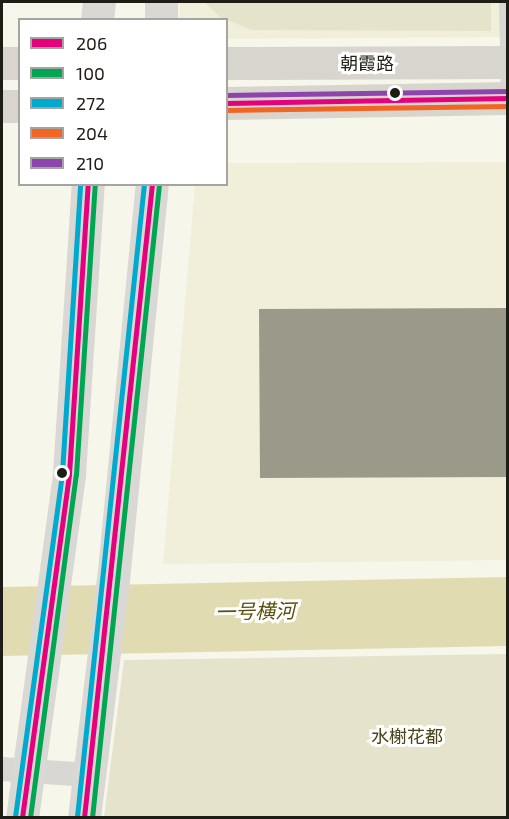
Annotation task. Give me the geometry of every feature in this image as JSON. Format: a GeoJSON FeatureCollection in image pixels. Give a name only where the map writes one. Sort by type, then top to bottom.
{"type":"FeatureCollection","features":[{"type":"Feature","properties":{"kind":"main road"},"geometry":{"type":"LineString","coordinates":[[97,18],[99,2]]}},
{"type":"Feature","properties":{"kind":"main road"},"geometry":{"type":"LineString","coordinates":[[160,18],[161,2]]}},
{"type":"Feature","properties":{"kind":"main road","name":"朝霞路"},"geometry":{"type":"LineString","coordinates":[[228,63],[507,62]]}},
{"type":"Feature","properties":{"kind":"main road"},"geometry":{"type":"LineString","coordinates":[[2,63],[18,63]]}},
{"type":"Feature","properties":{"kind":"main road","name":"朝霞路"},"geometry":{"type":"LineString","coordinates":[[228,103],[507,98]]}},
{"type":"Feature","properties":{"kind":"main road"},"geometry":{"type":"LineString","coordinates":[[2,106],[18,106]]}},
{"type":"Feature","properties":{"kind":"main road"},"geometry":{"type":"LineString","coordinates":[[22,818],[15,769],[41,670],[51,585],[69,474],[88,186]]}},
{"type":"Feature","properties":{"kind":"main road"},"geometry":{"type":"LineString","coordinates":[[84,818],[113,580],[152,186]]}},
{"type":"Feature","properties":{"kind":"street"},"geometry":{"type":"LineString","coordinates":[[15,769],[89,775]]}},
{"type":"Feature","properties":{"kind":"lane"},"geometry":{"type":"LineString","coordinates":[[505,2],[507,98]]}},
{"type":"Feature","properties":{"kind":"shaded area"},"geometry":{"type":"Polygon","coordinates":[[[180,2],[507,2],[507,37],[228,39],[228,18],[179,18],[180,2]]]}},
{"type":"Feature","properties":{"kind":"shaded area"},"geometry":{"type":"Polygon","coordinates":[[[507,162],[507,560],[163,564],[195,186],[228,186],[228,163],[507,162]]]}},
{"type":"Feature","properties":{"kind":"green space"},"geometry":{"type":"Polygon","coordinates":[[[204,2],[491,2],[491,31],[252,30],[228,20],[228,18],[220,17],[204,2]]]}},
{"type":"Feature","properties":{"kind":"green space","name":"水榭花都"},"geometry":{"type":"Polygon","coordinates":[[[507,654],[507,817],[104,817],[124,660],[507,654]]]}},
{"type":"Feature","properties":{"kind":"water","name":"一号横河"},"geometry":{"type":"Polygon","coordinates":[[[507,577],[507,646],[2,656],[2,587],[507,577]]]}},
{"type":"Feature","properties":{"kind":"building"},"geometry":{"type":"Polygon","coordinates":[[[507,308],[507,477],[260,478],[259,309],[507,308]]]}},
{"type":"Feature","properties":{"kind":"transit line","name":"210"},"geometry":{"type":"LineString","coordinates":[[228,95],[508,91]]}},
{"type":"Feature","properties":{"kind":"transit line","name":"206"},"geometry":{"type":"LineString","coordinates":[[228,103],[508,98]]}},
{"type":"Feature","properties":{"kind":"transit line","name":"204"},"geometry":{"type":"LineString","coordinates":[[228,110],[508,106]]}},
{"type":"Feature","properties":{"kind":"transit line","name":"272"},"geometry":{"type":"LineString","coordinates":[[15,817],[62,473],[80,186]]}},
{"type":"Feature","properties":{"kind":"transit line","name":"206"},"geometry":{"type":"LineString","coordinates":[[22,818],[69,474],[88,186]]}},
{"type":"Feature","properties":{"kind":"transit line","name":"100"},"geometry":{"type":"LineString","coordinates":[[30,818],[76,475],[95,186]]}},
{"type":"Feature","properties":{"kind":"transit line","name":"272"},"geometry":{"type":"LineString","coordinates":[[77,817],[144,186]]}},
{"type":"Feature","properties":{"kind":"transit line","name":"206"},"geometry":{"type":"LineString","coordinates":[[84,818],[152,186]]}},
{"type":"Feature","properties":{"kind":"transit line","name":"100"},"geometry":{"type":"LineString","coordinates":[[92,818],[159,186]]}}]}
